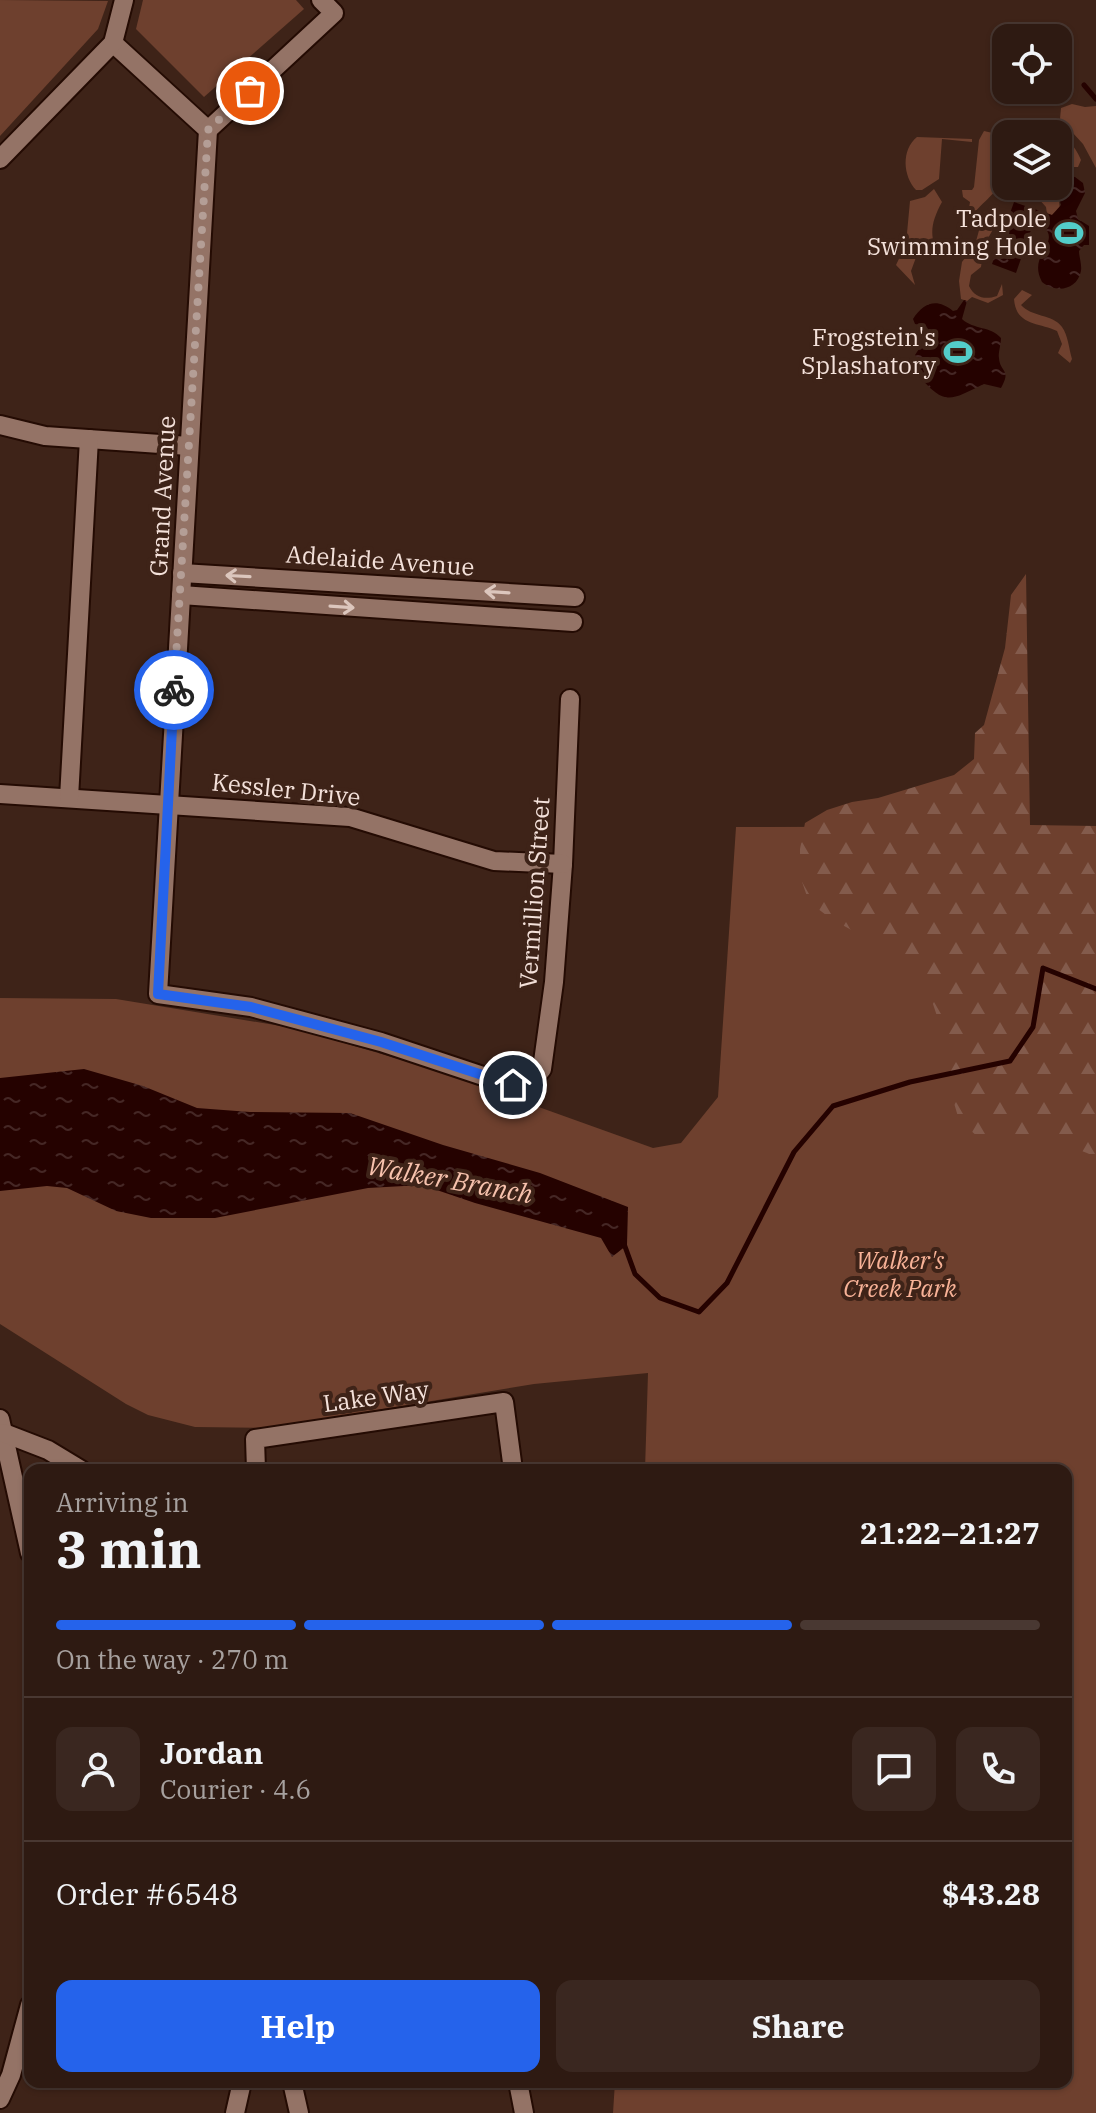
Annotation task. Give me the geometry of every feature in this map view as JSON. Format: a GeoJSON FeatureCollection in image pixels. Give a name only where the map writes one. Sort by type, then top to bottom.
{"type":"FeatureCollection","features":[{"type":"Feature","properties":{"kind":"street"},"geometry":{"type":"LineString","coordinates":[[0,159],[113,43],[124,0]]}},
{"type":"Feature","properties":{"kind":"street"},"geometry":{"type":"LineString","coordinates":[[113,43],[208,130],[327,6]]}},
{"type":"Feature","properties":{"kind":"street","name":"Grand Avenue"},"geometry":{"type":"LineString","coordinates":[[208,130],[158,994],[251,1007],[381,1042],[498,1081],[529,1085]]}},
{"type":"Feature","properties":{"kind":"street"},"geometry":{"type":"LineString","coordinates":[[0,425],[45,436],[189,446]]}},
{"type":"Feature","properties":{"kind":"street"},"geometry":{"type":"LineString","coordinates":[[69,798],[89,439]]}},
{"type":"Feature","properties":{"kind":"street","name":"Adelaide Avenue"},"geometry":{"type":"LineString","coordinates":[[182,573],[575,597]]}},
{"type":"Feature","properties":{"kind":"street","name":"Adelaide Avenue"},"geometry":{"type":"LineString","coordinates":[[181,595],[573,622]]}},
{"type":"Feature","properties":{"kind":"street","name":"Vermillion Street"},"geometry":{"type":"LineString","coordinates":[[529,1085],[542,1069],[554,982],[570,699]]}},
{"type":"Feature","properties":{"kind":"street","name":"Kessler Drive"},"geometry":{"type":"LineString","coordinates":[[0,794],[350,817],[494,861],[563,864]]}},
{"type":"Feature","properties":{"kind":"street","name":"Lake Way"},"geometry":{"type":"LineString","coordinates":[[256,1464],[255,1439],[504,1402],[512,1464]]}},
{"type":"Feature","properties":{"kind":"street"},"geometry":{"type":"LineString","coordinates":[[2,1426],[71,1464]]}},
{"type":"Feature","properties":{"kind":"street"},"geometry":{"type":"LineString","coordinates":[[2,1426],[24,1526]]}},
{"type":"Feature","properties":{"kind":"street"},"geometry":{"type":"LineString","coordinates":[[0,2099],[11,2075],[24,2027]]}},
{"type":"Feature","properties":{"kind":"street"},"geometry":{"type":"LineString","coordinates":[[235,2113],[241,2088]]}},
{"type":"Feature","properties":{"kind":"street"},"geometry":{"type":"LineString","coordinates":[[293,2088],[299,2113]]}},
{"type":"Feature","properties":{"kind":"street"},"geometry":{"type":"LineString","coordinates":[[519,2088],[524,2113]]}},
{"type":"Feature","properties":{"kind":"green space"},"geometry":{"type":"Polygon","coordinates":[[[0,0],[108,1],[98,29],[0,136],[0,0]]]}},
{"type":"Feature","properties":{"kind":"green space"},"geometry":{"type":"Polygon","coordinates":[[[143,0],[296,0],[304,9],[204,97],[136,29],[143,0]]]}},
{"type":"Feature","properties":{"kind":"green space"},"geometry":{"type":"Polygon","coordinates":[[[1072,104],[1096,106],[1096,168],[1083,144],[1072,132],[1072,120],[1060,119],[1061,108],[1072,104]]]}},
{"type":"Feature","properties":{"kind":"green space"},"geometry":{"type":"Polygon","coordinates":[[[984,131],[992,133],[992,194],[971,216],[968,214],[970,202],[963,197],[962,190],[972,190],[974,187],[979,140],[984,131]]]}},
{"type":"Feature","properties":{"kind":"green space"},"geometry":{"type":"Polygon","coordinates":[[[917,137],[972,139],[972,142],[942,139],[939,179],[922,190],[916,190],[908,178],[906,156],[917,137]]]}},
{"type":"Feature","properties":{"kind":"green space"},"geometry":{"type":"Polygon","coordinates":[[[1072,144],[1081,160],[1078,167],[1072,167],[1072,144]]]}},
{"type":"Feature","properties":{"kind":"green space"},"geometry":{"type":"Polygon","coordinates":[[[934,189],[942,202],[932,229],[940,256],[926,239],[918,241],[918,252],[911,271],[915,285],[896,265],[906,244],[910,201],[925,197],[934,189]]]}},
{"type":"Feature","properties":{"kind":"green space"},"geometry":{"type":"Polygon","coordinates":[[[1040,200],[1059,200],[1060,209],[1052,215],[1047,214],[1040,200]]]}},
{"type":"Feature","properties":{"kind":"green space"},"geometry":{"type":"Polygon","coordinates":[[[984,212],[994,214],[995,226],[984,245],[981,267],[971,275],[969,286],[977,295],[988,298],[997,296],[1002,284],[1003,295],[988,303],[972,297],[967,301],[961,299],[959,281],[962,262],[975,245],[984,212]]]}},
{"type":"Feature","properties":{"kind":"green space"},"geometry":{"type":"Polygon","coordinates":[[[1022,290],[1032,295],[1021,305],[1025,309],[1062,327],[1072,359],[1070,363],[1058,353],[1062,344],[1057,331],[1030,322],[1019,314],[1014,299],[1022,290]]]}},
{"type":"Feature","properties":{"kind":"green space"},"geometry":{"type":"Polygon","coordinates":[[[1026,574],[1030,825],[1096,826],[1096,1157],[1053,1143],[978,1137],[959,1120],[944,1069],[938,1019],[930,995],[896,955],[830,918],[809,902],[800,876],[800,849],[805,823],[827,810],[954,775],[974,759],[975,733],[984,725],[1005,648],[1011,595],[1026,574]]]}},
{"type":"Feature","properties":{"kind":"green space","name":"Walker's Creek Park"},"geometry":{"type":"Polygon","coordinates":[[[1096,826],[1096,2113],[613,2113],[615,2088],[1072,2088],[1072,1464],[645,1464],[648,1373],[534,1384],[269,1428],[195,1427],[148,1415],[126,1404],[0,1324],[0,998],[116,999],[293,1028],[433,1069],[653,1148],[681,1143],[718,1097],[736,827],[1096,826]]]}},
{"type":"Feature","properties":{"kind":"water","name":"Tadpole Swimming Hole"},"geometry":{"type":"Polygon","coordinates":[[[1072,177],[1075,177],[1083,183],[1085,193],[1076,211],[1078,219],[1089,226],[1089,245],[1084,245],[1079,251],[1081,271],[1075,283],[1059,289],[1042,282],[1038,264],[1049,239],[1044,227],[1031,230],[1016,273],[992,264],[1014,202],[1052,215],[1061,205],[1060,200],[1072,200],[1072,177]]]}},
{"type":"Feature","properties":{"kind":"water","name":"Frogstein's Splashatory"},"geometry":{"type":"Polygon","coordinates":[[[964,300],[967,301],[962,319],[1001,338],[999,358],[1005,377],[1001,388],[984,384],[948,398],[935,392],[918,375],[922,363],[915,355],[930,332],[926,326],[915,324],[913,319],[931,304],[942,304],[953,311],[964,300]]]}},
{"type":"Feature","properties":{"kind":"water"},"geometry":{"type":"Polygon","coordinates":[[[84,1069],[143,1086],[197,1108],[350,1113],[443,1145],[540,1173],[628,1207],[627,1245],[612,1257],[601,1238],[422,1185],[368,1188],[215,1218],[151,1218],[116,1211],[67,1188],[47,1186],[0,1191],[0,1078],[84,1069]]]}},
{"type":"Feature","properties":{"kind":"waterway"},"geometry":{"type":"LineString","coordinates":[[1084,85],[1096,99]]}},
{"type":"Feature","properties":{"kind":"waterway","name":"Walker Branch"},"geometry":{"type":"LineString","coordinates":[[623,1241],[635,1274],[660,1298],[699,1312],[727,1283],[794,1152],[833,1106],[910,1082],[1010,1061],[1033,1027],[1043,968],[1096,989]]}},
{"type":"Feature","properties":{"kind":"way so far"},"geometry":{"type":"LineString","coordinates":[[174,690],[208,130],[250,91]]}},
{"type":"Feature","properties":{"kind":"place","name":"Tadpole Swimming Hole"},"geometry":{"type":"Point","coordinates":[1069,233]}},
{"type":"Feature","properties":{"kind":"place","name":"Frogstein's Splashatory"},"geometry":{"type":"Point","coordinates":[958,352]}},
{"type":"Feature","properties":{"kind":"route"},"geometry":{"type":"LineString","coordinates":[[174,690],[158,994],[251,1007],[381,1042],[513,1085]]}}]}
